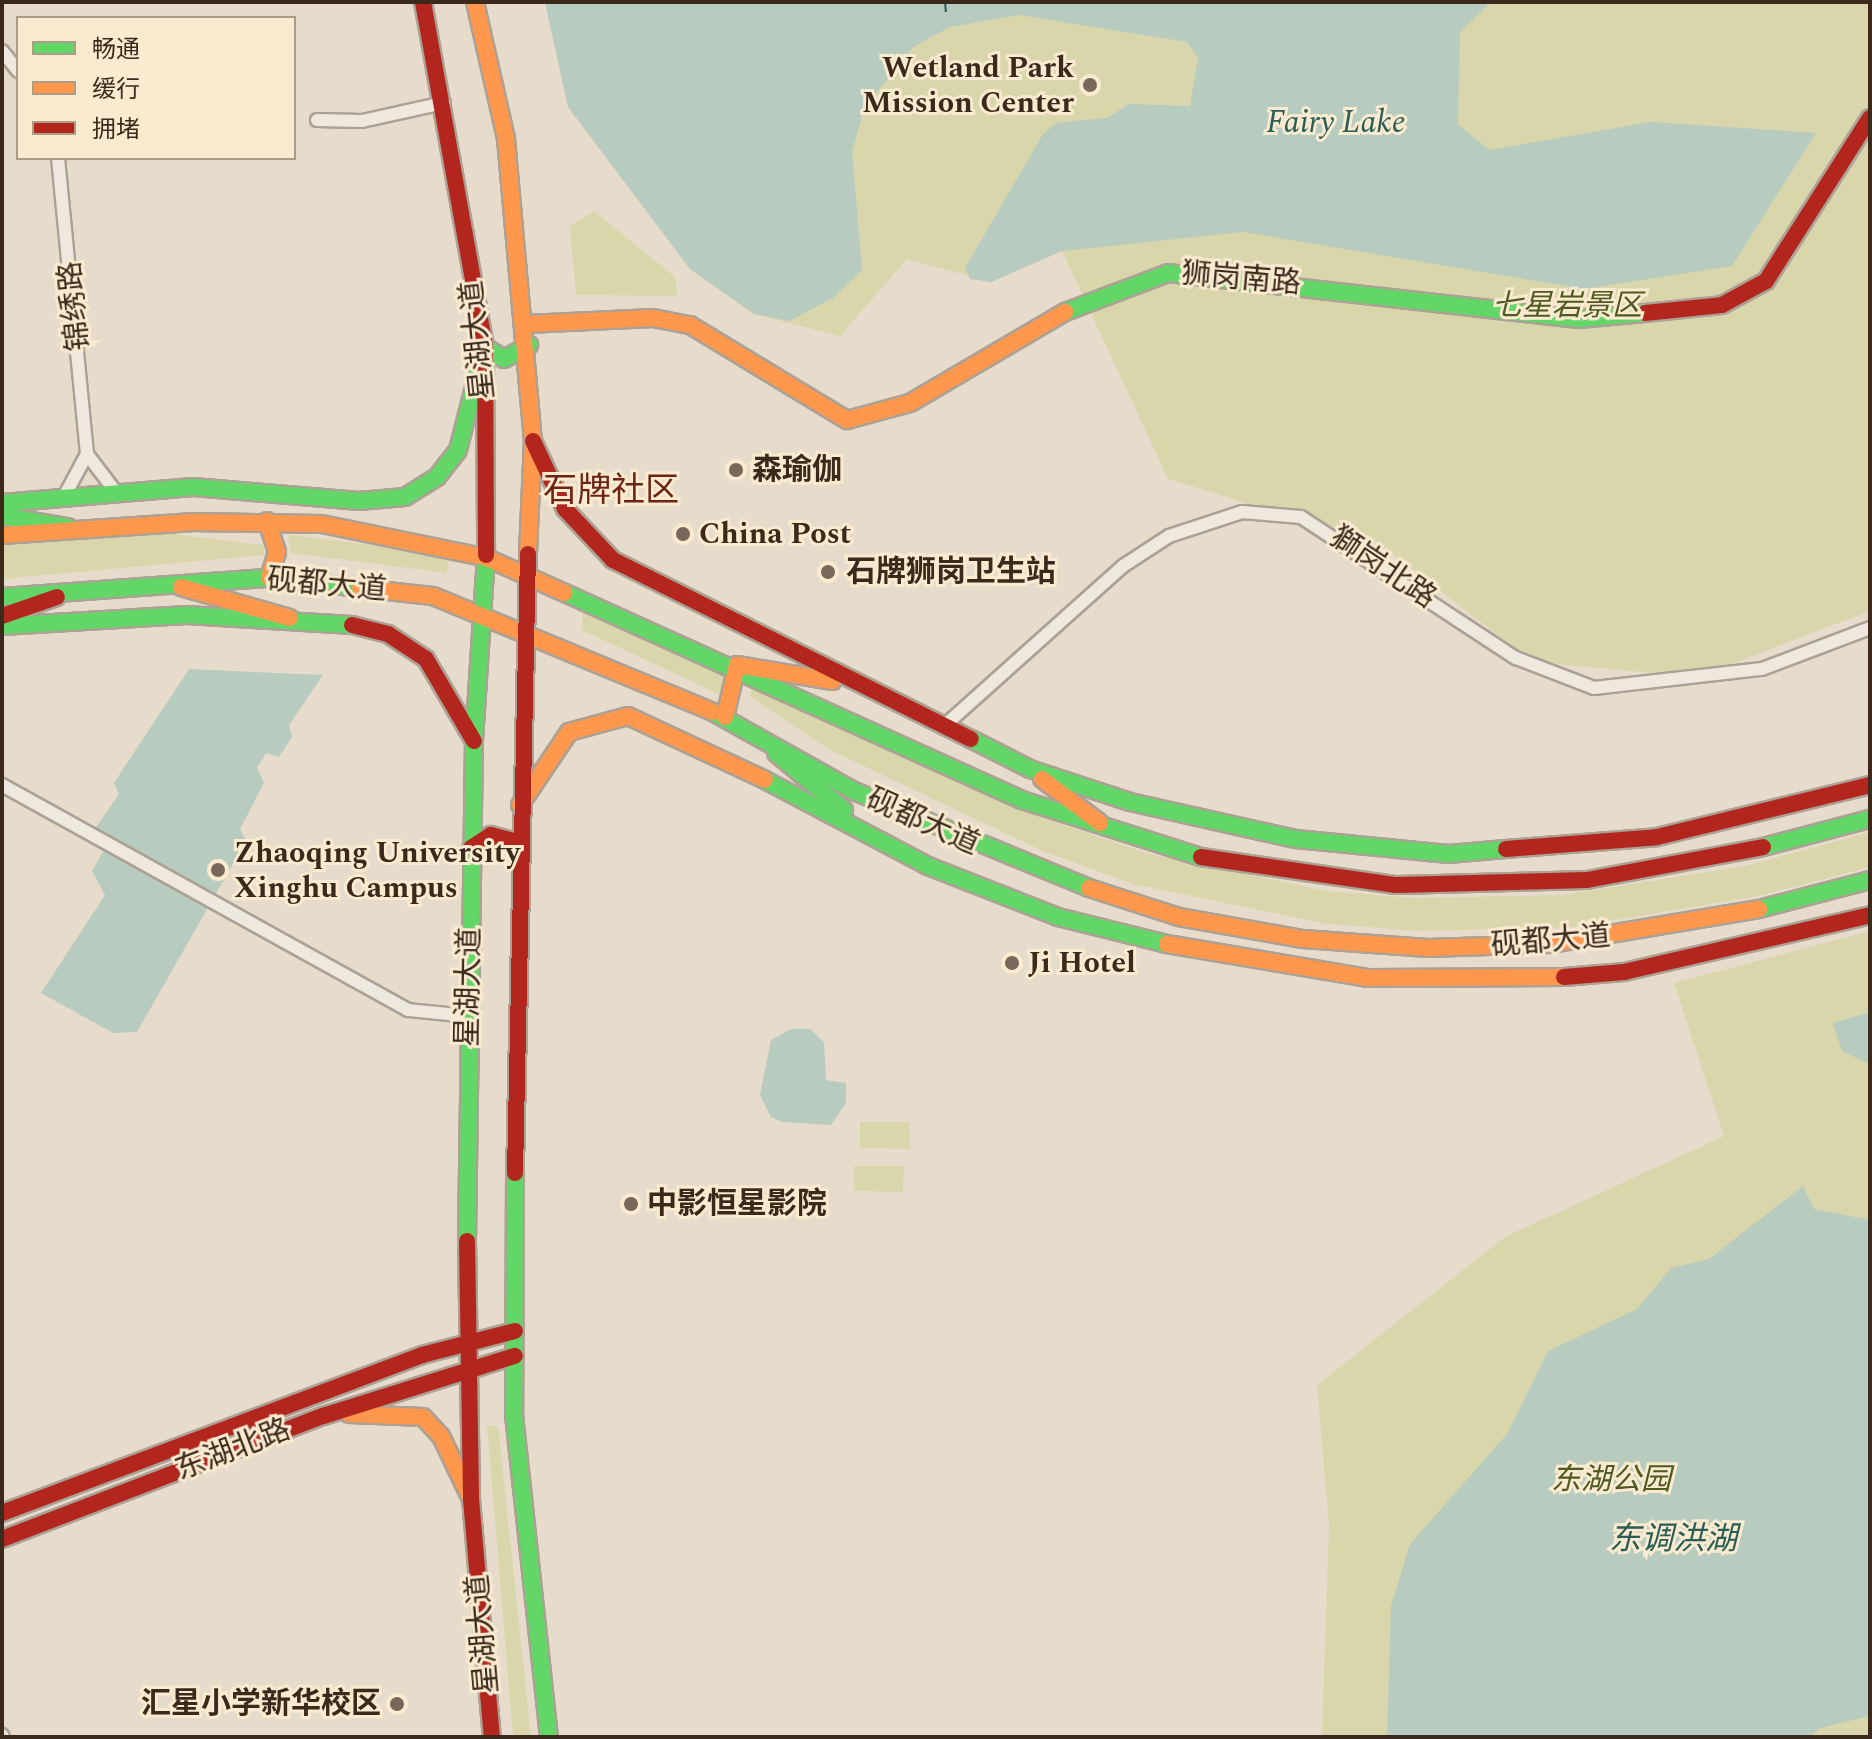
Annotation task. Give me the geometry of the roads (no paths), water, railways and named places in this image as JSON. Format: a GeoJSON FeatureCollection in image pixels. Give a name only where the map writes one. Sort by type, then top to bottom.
{"type":"FeatureCollection","features":[{"type":"Feature","properties":{"kind":"main road","name":"星湖大道"},"geometry":{"type":"LineString","coordinates":[[423,2],[444,103],[485,347],[487,558],[481,612],[471,848],[466,1340],[471,1499],[492,1737]]}},
{"type":"Feature","properties":{"kind":"main road","name":"星湖大道"},"geometry":{"type":"LineString","coordinates":[[475,2],[506,139],[529,345],[533,439],[517,842],[514,1415],[549,1737]]}},
{"type":"Feature","properties":{"kind":"main road","name":"狮岗南路"},"geometry":{"type":"LineString","coordinates":[[527,324],[653,318],[690,325],[847,420],[910,403],[1091,296],[1168,273],[1579,319],[1722,305],[1766,281],[1870,118]]}},
{"type":"Feature","properties":{"kind":"main road"},"geometry":{"type":"LineString","coordinates":[[2,503],[65,495],[193,487],[359,501],[405,497],[437,477],[458,450],[485,347],[504,359],[529,345]]}},
{"type":"Feature","properties":{"kind":"main road"},"geometry":{"type":"LineString","coordinates":[[533,439],[565,509],[613,560],[861,690],[1030,769],[1240,828],[1347,847],[1448,854],[1657,837],[1870,785]]}},
{"type":"Feature","properties":{"kind":"main road"},"geometry":{"type":"LineString","coordinates":[[2,516],[82,529]]}},
{"type":"Feature","properties":{"kind":"main road"},"geometry":{"type":"LineString","coordinates":[[267,521],[277,552],[269,578]]}},
{"type":"Feature","properties":{"kind":"main road","name":"砚都大道"},"geometry":{"type":"LineString","coordinates":[[2,535],[267,521],[380,533],[487,558],[737,665],[1022,800],[1111,831],[1266,869],[1459,887],[1653,871],[1870,819]]}},
{"type":"Feature","properties":{"kind":"main road","name":"砚都大道"},"geometry":{"type":"LineString","coordinates":[[2,597],[269,578],[389,588],[481,612],[725,717],[760,739],[918,822],[1043,874],[1179,917],[1303,939],[1428,948],[1550,944],[1737,915],[1870,880]]}},
{"type":"Feature","properties":{"kind":"main road"},"geometry":{"type":"LineString","coordinates":[[167,583],[290,618]]}},
{"type":"Feature","properties":{"kind":"main road"},"geometry":{"type":"LineString","coordinates":[[2,616],[77,590]]}},
{"type":"Feature","properties":{"kind":"main road","name":"砚都大道"},"geometry":{"type":"LineString","coordinates":[[2,626],[290,618],[350,624],[408,646],[437,672],[474,741]]}},
{"type":"Feature","properties":{"kind":"main road"},"geometry":{"type":"LineString","coordinates":[[725,717],[737,665],[802,672],[861,690]]}},
{"type":"Feature","properties":{"kind":"main road"},"geometry":{"type":"LineString","coordinates":[[520,805],[569,732],[628,716],[863,826],[928,866],[1110,933],[1234,961],[1367,978],[1520,981],[1624,972],[1870,915]]}},
{"type":"Feature","properties":{"kind":"main road"},"geometry":{"type":"LineString","coordinates":[[760,739],[863,826]]}},
{"type":"Feature","properties":{"kind":"main road"},"geometry":{"type":"LineString","coordinates":[[1030,769],[1111,831]]}},
{"type":"Feature","properties":{"kind":"main road"},"geometry":{"type":"LineString","coordinates":[[471,848],[491,835],[517,842]]}},
{"type":"Feature","properties":{"kind":"main road","name":"东湖北路"},"geometry":{"type":"LineString","coordinates":[[2,1513],[466,1340],[515,1331]]}},
{"type":"Feature","properties":{"kind":"main road","name":"东湖北路"},"geometry":{"type":"LineString","coordinates":[[2,1539],[323,1416],[467,1368],[515,1356]]}},
{"type":"Feature","properties":{"kind":"main road"},"geometry":{"type":"LineString","coordinates":[[316,1395],[323,1416],[393,1410],[423,1417],[441,1436],[471,1499]]}},
{"type":"Feature","properties":{"kind":"street"},"geometry":{"type":"LineString","coordinates":[[2,51],[16,68]]}},
{"type":"Feature","properties":{"kind":"street"},"geometry":{"type":"LineString","coordinates":[[317,120],[362,121],[444,103]]}},
{"type":"Feature","properties":{"kind":"street","name":"锦绣路"},"geometry":{"type":"LineString","coordinates":[[58,160],[87,454]]}},
{"type":"Feature","properties":{"kind":"street"},"geometry":{"type":"LineString","coordinates":[[65,495],[87,454],[115,491]]}},
{"type":"Feature","properties":{"kind":"street","name":"獅岗北路"},"geometry":{"type":"LineString","coordinates":[[943,727],[1123,566],[1169,536],[1242,512],[1301,517],[1516,658],[1594,688],[1762,669],[1870,628]]}},
{"type":"Feature","properties":{"kind":"street"},"geometry":{"type":"LineString","coordinates":[[2,785],[408,1010],[467,1016]]}},
{"type":"Feature","properties":{"kind":"water","name":"Fairy Lake"},"geometry":{"type":"Polygon","coordinates":[[[545,2],[1491,2],[1460,32],[1458,125],[1490,150],[1650,122],[1816,133],[1732,266],[1584,289],[1243,232],[1062,251],[991,282],[970,279],[965,268],[1043,134],[1057,123],[1107,118],[1129,104],[1190,106],[1198,58],[1187,42],[1019,15],[950,27],[913,47],[864,109],[852,152],[862,270],[833,298],[789,321],[754,314],[690,269],[568,107],[545,2]]]}},
{"type":"Feature","properties":{"kind":"water"},"geometry":{"type":"Polygon","coordinates":[[[189,669],[323,675],[289,725],[292,737],[279,757],[266,753],[257,768],[264,783],[240,829],[246,841],[137,1032],[113,1033],[41,993],[105,895],[92,871],[107,845],[90,836],[119,794],[114,783],[189,669]]]}},
{"type":"Feature","properties":{"kind":"water"},"geometry":{"type":"Polygon","coordinates":[[[1870,1012],[1870,1060],[1867,1063],[1842,1051],[1833,1023],[1870,1012]]]}},
{"type":"Feature","properties":{"kind":"water"},"geometry":{"type":"Polygon","coordinates":[[[791,1029],[810,1029],[824,1042],[826,1080],[846,1083],[846,1103],[831,1125],[783,1122],[771,1117],[760,1095],[771,1040],[791,1029]]]}},
{"type":"Feature","properties":{"kind":"water","name":"东调洪湖"},"geometry":{"type":"Polygon","coordinates":[[[1803,1186],[1814,1209],[1870,1220],[1870,1716],[1820,1728],[1810,1737],[1387,1737],[1391,1606],[1410,1544],[1507,1434],[1548,1351],[1637,1309],[1671,1268],[1709,1259],[1803,1186]]]}},
{"type":"Feature","properties":{"kind":"place","name":"Wetland Park Mission Center"},"geometry":{"type":"Point","coordinates":[1090,85]}},
{"type":"Feature","properties":{"kind":"place","name":"森瑜伽"},"geometry":{"type":"Point","coordinates":[736,470]}},
{"type":"Feature","properties":{"kind":"place","name":"China Post"},"geometry":{"type":"Point","coordinates":[683,534]}},
{"type":"Feature","properties":{"kind":"place","name":"石牌狮岗卫生站"},"geometry":{"type":"Point","coordinates":[828,572]}},
{"type":"Feature","properties":{"kind":"place","name":"Zhaoqing University Xinghu Campus"},"geometry":{"type":"Point","coordinates":[218,870]}},
{"type":"Feature","properties":{"kind":"place","name":"Ji Hotel"},"geometry":{"type":"Point","coordinates":[1012,963]}},
{"type":"Feature","properties":{"kind":"place","name":"中影恒星影院"},"geometry":{"type":"Point","coordinates":[631,1204]}},
{"type":"Feature","properties":{"kind":"place","name":"汇星小学新华校区"},"geometry":{"type":"Point","coordinates":[397,1704]}},
{"type":"Feature","properties":{"kind":"district","name":"石牌社区"},"geometry":{"type":"Point","coordinates":[611,492]}},
{"type":"Feature","properties":{"kind":"park label","name":"七星岩景区"},"geometry":{"type":"Point","coordinates":[1567,306]}},
{"type":"Feature","properties":{"kind":"park label","name":"东湖公园"},"geometry":{"type":"Point","coordinates":[1611,1480]}}]}
